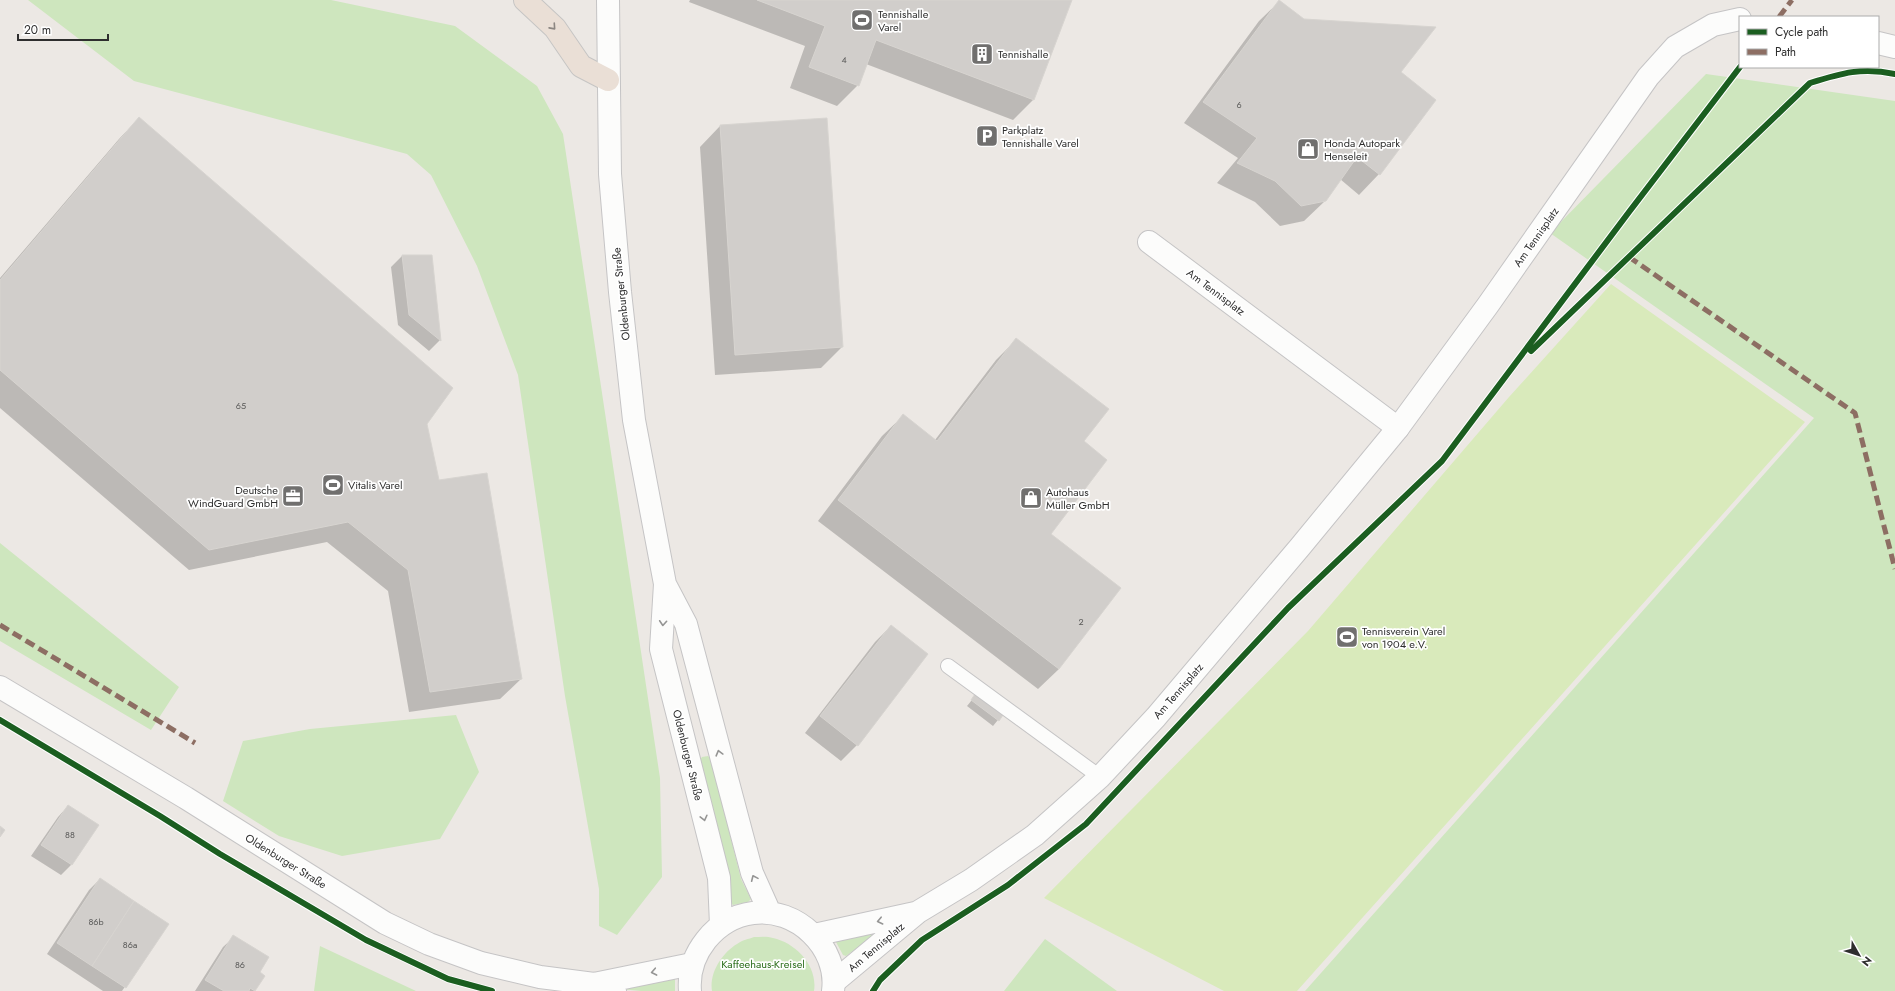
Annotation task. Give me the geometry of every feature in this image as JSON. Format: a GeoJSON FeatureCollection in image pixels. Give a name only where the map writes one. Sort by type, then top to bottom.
{"type":"FeatureCollection","features":[{"type":"Feature","properties":{"kind":"highway"},"geometry":{"type":"LineString","coordinates":[[525,0],[555,28],[580,66],[608,80]]}},
{"type":"Feature","properties":{"kind":"street","name":"Oldenburger Straße"},"geometry":{"type":"LineString","coordinates":[[608,0],[610,174],[620,292],[634,420],[665,584],[661,649],[719,878],[721,925]]}},
{"type":"Feature","properties":{"kind":"street","name":"Am Tennisplatz"},"geometry":{"type":"LineString","coordinates":[[834,987],[918,912],[971,880],[1035,835],[1100,777],[1156,717],[1300,548],[1398,428],[1488,305],[1648,77],[1674,48],[1713,25],[1739,19]]}},
{"type":"Feature","properties":{"kind":"street"},"geometry":{"type":"LineString","coordinates":[[1879,43],[1895,47]]}},
{"type":"Feature","properties":{"kind":"street","name":"Am Tennisplatz"},"geometry":{"type":"LineString","coordinates":[[1149,242],[1398,428]]}},
{"type":"Feature","properties":{"kind":"street","name":"Oldenburger Straße"},"geometry":{"type":"LineString","coordinates":[[665,584],[686,624],[752,873],[770,913]]}},
{"type":"Feature","properties":{"kind":"street","name":"Oldenburger Straße"},"geometry":{"type":"LineString","coordinates":[[0,687],[186,798],[384,923],[429,944],[481,963],[540,977],[594,984],[615,991]]}},
{"type":"Feature","properties":{"kind":"street","name":"Am Tennisplatz"},"geometry":{"type":"LineString","coordinates":[[814,935],[918,912]]}},
{"type":"Feature","properties":{"kind":"street"},"geometry":{"type":"LineString","coordinates":[[690,991],[689,982],[692,964],[704,942],[721,925],[736,918],[753,913],[770,913],[794,920],[814,935],[827,954],[832,965],[834,987]]}},
{"type":"Feature","properties":{"kind":"street","name":"Oldenburger Straße"},"geometry":{"type":"LineString","coordinates":[[594,984],[692,964]]}},
{"type":"Feature","properties":{"kind":"lane"},"geometry":{"type":"LineString","coordinates":[[948,666],[1100,777]]}},
{"type":"Feature","properties":{"kind":"green space"},"geometry":{"type":"Polygon","coordinates":[[[28,0],[331,0],[455,26],[537,86],[563,134],[660,778],[662,877],[617,935],[599,926],[599,889],[565,696],[518,375],[477,266],[431,175],[407,154],[134,81],[28,0]]]}},
{"type":"Feature","properties":{"kind":"green space"},"geometry":{"type":"Polygon","coordinates":[[[1706,74],[1895,101],[1895,991],[1305,991],[1814,418],[1550,233],[1706,74]]]}},
{"type":"Feature","properties":{"kind":"green space"},"geometry":{"type":"Polygon","coordinates":[[[1611,284],[1805,422],[1297,991],[1224,991],[1044,898],[1308,631],[1509,397],[1611,284]]]}},
{"type":"Feature","properties":{"kind":"green space"},"geometry":{"type":"Polygon","coordinates":[[[0,543],[179,687],[151,730],[0,641],[0,543]]]}},
{"type":"Feature","properties":{"kind":"green space"},"geometry":{"type":"Polygon","coordinates":[[[456,715],[479,772],[440,839],[342,856],[279,836],[223,801],[243,741],[310,729],[456,715]]]}},
{"type":"Feature","properties":{"kind":"green space"},"geometry":{"type":"Polygon","coordinates":[[[708,756],[711,759],[741,879],[751,899],[748,902],[733,905],[730,902],[699,761],[702,757],[708,756]]]}},
{"type":"Feature","properties":{"kind":"green space"},"geometry":{"type":"Polygon","coordinates":[[[892,927],[861,945],[846,956],[843,955],[836,942],[840,938],[892,927]]]}},
{"type":"Feature","properties":{"kind":"green space","name":"Kaffeehaus-Kreisel"},"geometry":{"type":"Polygon","coordinates":[[[754,937],[773,938],[790,945],[797,950],[804,957],[813,973],[814,991],[712,991],[713,977],[722,958],[731,948],[754,937]]]}},
{"type":"Feature","properties":{"kind":"green space"},"geometry":{"type":"Polygon","coordinates":[[[1045,939],[1117,991],[1004,991],[1045,939]]]}},
{"type":"Feature","properties":{"kind":"green space"},"geometry":{"type":"Polygon","coordinates":[[[320,946],[416,991],[314,991],[320,946]]]}},
{"type":"Feature","properties":{"kind":"green space"},"geometry":{"type":"Polygon","coordinates":[[[671,978],[675,979],[675,991],[641,991],[610,988],[637,984],[653,984],[671,978]]]}},
{"type":"Feature","properties":{"kind":"building","name":"Tennishalle"},"geometry":{"type":"Polygon","coordinates":[[[757,0],[1072,0],[1034,100],[876,40],[859,86],[809,67],[825,26],[757,0]]]}},
{"type":"Feature","properties":{"kind":"building"},"geometry":{"type":"Polygon","coordinates":[[[1279,0],[1304,19],[1436,27],[1401,72],[1436,100],[1380,175],[1357,157],[1326,201],[1301,206],[1275,181],[1237,163],[1257,138],[1203,102],[1279,0]]]}},
{"type":"Feature","properties":{"kind":"building"},"geometry":{"type":"Polygon","coordinates":[[[139,117],[453,388],[427,424],[439,480],[487,473],[522,679],[430,692],[408,570],[348,522],[209,550],[0,370],[0,280],[139,117]]]}},
{"type":"Feature","properties":{"kind":"building"},"geometry":{"type":"Polygon","coordinates":[[[827,118],[843,347],[735,355],[720,125],[827,118]]]}},
{"type":"Feature","properties":{"kind":"building"},"geometry":{"type":"Polygon","coordinates":[[[402,255],[432,255],[441,341],[409,315],[402,255]]]}},
{"type":"Feature","properties":{"kind":"building"},"geometry":{"type":"Polygon","coordinates":[[[1016,338],[1109,409],[1084,441],[1107,460],[1051,534],[1121,588],[1059,669],[838,500],[903,414],[937,441],[1016,338]]]}},
{"type":"Feature","properties":{"kind":"building"},"geometry":{"type":"Polygon","coordinates":[[[891,625],[928,654],[858,746],[820,716],[891,625]]]}},
{"type":"Feature","properties":{"kind":"building"},"geometry":{"type":"Polygon","coordinates":[[[975,694],[1003,715],[999,721],[971,700],[975,694]]]}},
{"type":"Feature","properties":{"kind":"building"},"geometry":{"type":"Polygon","coordinates":[[[68,805],[99,825],[72,865],[41,845],[68,805]]]}},
{"type":"Feature","properties":{"kind":"building"},"geometry":{"type":"Polygon","coordinates":[[[0,826],[5,830],[0,837],[0,826]]]}},
{"type":"Feature","properties":{"kind":"building"},"geometry":{"type":"Polygon","coordinates":[[[100,878],[134,901],[92,966],[57,943],[100,878]]]}},
{"type":"Feature","properties":{"kind":"building"},"geometry":{"type":"Polygon","coordinates":[[[134,901],[169,924],[126,988],[92,966],[134,901]]]}},
{"type":"Feature","properties":{"kind":"building"},"geometry":{"type":"Polygon","coordinates":[[[233,935],[269,957],[260,972],[265,976],[255,991],[250,988],[249,991],[224,991],[205,980],[233,935]]]}},
{"type":"Feature","properties":{"kind":"marked path"},"geometry":{"type":"LineString","coordinates":[[1780,16],[1792,0]]}},
{"type":"Feature","properties":{"kind":"marked path"},"geometry":{"type":"LineString","coordinates":[[1629,257],[1855,413],[1895,569]]}},
{"type":"Feature","properties":{"kind":"marked path"},"geometry":{"type":"LineString","coordinates":[[0,625],[195,743]]}},
{"type":"Feature","properties":{"kind":"cycle path"},"geometry":{"type":"LineString","coordinates":[[873,991],[880,980],[922,940],[1008,885],[1086,824],[1288,608],[1442,461],[1739,68]]}},
{"type":"Feature","properties":{"kind":"cycle path"},"geometry":{"type":"LineString","coordinates":[[1531,351],[1810,83],[1852,72],[1872,71],[1895,74]]}},
{"type":"Feature","properties":{"kind":"cycle path"},"geometry":{"type":"LineString","coordinates":[[0,720],[160,816],[220,854],[366,940],[448,979],[492,991]]}},
{"type":"Feature","properties":{"kind":"place","name":"Tennishalle Varel"},"geometry":{"type":"Point","coordinates":[862,20]}},
{"type":"Feature","properties":{"kind":"place","name":"Tennishalle"},"geometry":{"type":"Point","coordinates":[982,54]}},
{"type":"Feature","properties":{"kind":"place","name":"Parkplatz Tennishalle Varel"},"geometry":{"type":"Point","coordinates":[987,136]}},
{"type":"Feature","properties":{"kind":"place","name":"Honda Autopark Henseleit"},"geometry":{"type":"Point","coordinates":[1308,149]}},
{"type":"Feature","properties":{"kind":"place","name":"Vitalis Varel"},"geometry":{"type":"Point","coordinates":[333,485]}},
{"type":"Feature","properties":{"kind":"place","name":"Deutsche WindGuard GmbH"},"geometry":{"type":"Point","coordinates":[293,496]}},
{"type":"Feature","properties":{"kind":"place","name":"Autohaus Müller GmbH"},"geometry":{"type":"Point","coordinates":[1031,498]}},
{"type":"Feature","properties":{"kind":"place","name":"Tennisverein Varel von 1904 e.V."},"geometry":{"type":"Point","coordinates":[1347,637]}}]}
